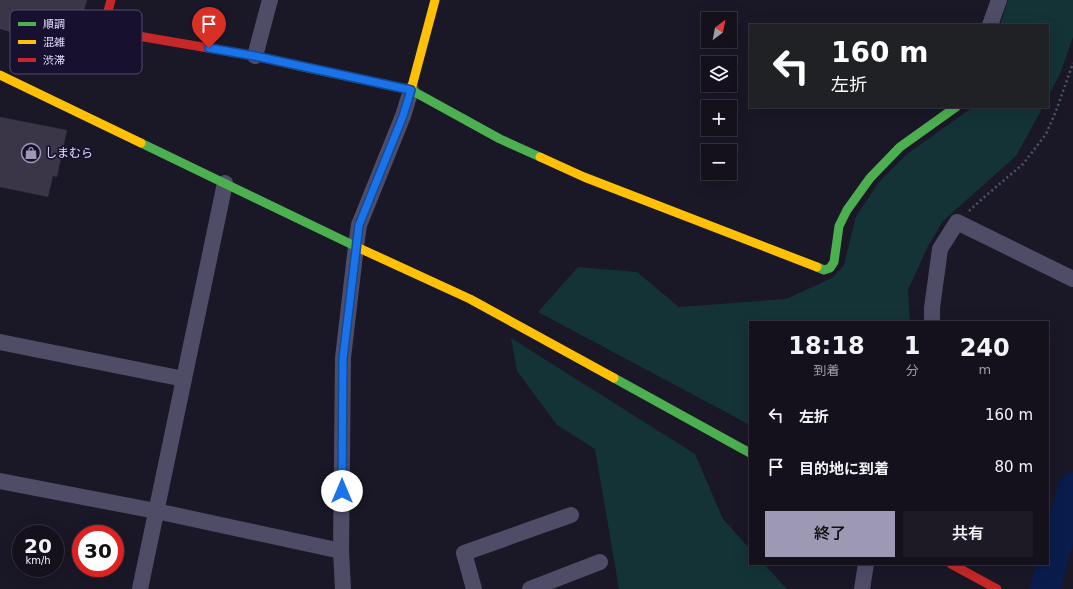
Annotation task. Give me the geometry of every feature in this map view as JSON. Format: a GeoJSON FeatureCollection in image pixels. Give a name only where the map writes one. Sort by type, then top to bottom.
{"type":"FeatureCollection","features":[{"type":"Feature","properties":{"kind":"street"},"geometry":{"type":"LineString","coordinates":[[108,10],[111,0]]}},
{"type":"Feature","properties":{"kind":"street"},"geometry":{"type":"LineString","coordinates":[[255,56],[270,0]]}},
{"type":"Feature","properties":{"kind":"street"},"geometry":{"type":"LineString","coordinates":[[343,589],[341,551],[343,358],[359,225],[403,116],[434,0]]}},
{"type":"Feature","properties":{"kind":"street"},"geometry":{"type":"LineString","coordinates":[[990,24],[999,0]]}},
{"type":"Feature","properties":{"kind":"street"},"geometry":{"type":"LineString","coordinates":[[142,37],[255,56],[411,90],[500,139],[584,177],[824,270],[830,268],[834,262],[839,226],[847,210],[870,178],[900,147],[955,108]]}},
{"type":"Feature","properties":{"kind":"street"},"geometry":{"type":"LineString","coordinates":[[0,75],[356,246],[470,299],[749,452]]}},
{"type":"Feature","properties":{"kind":"street"},"geometry":{"type":"LineString","coordinates":[[140,589],[225,183]]}},
{"type":"Feature","properties":{"kind":"street"},"geometry":{"type":"LineString","coordinates":[[932,321],[932,308],[940,249],[957,222],[1073,279]]}},
{"type":"Feature","properties":{"kind":"street"},"geometry":{"type":"LineString","coordinates":[[0,342],[184,379]]}},
{"type":"Feature","properties":{"kind":"street"},"geometry":{"type":"LineString","coordinates":[[0,481],[156,511],[341,551]]}},
{"type":"Feature","properties":{"kind":"street"},"geometry":{"type":"LineString","coordinates":[[474,589],[464,553],[571,514]]}},
{"type":"Feature","properties":{"kind":"street"},"geometry":{"type":"LineString","coordinates":[[530,589],[600,562]]}},
{"type":"Feature","properties":{"kind":"street"},"geometry":{"type":"LineString","coordinates":[[862,589],[866,565]]}},
{"type":"Feature","properties":{"kind":"street"},"geometry":{"type":"LineString","coordinates":[[953,565],[997,589]]}},
{"type":"Feature","properties":{"kind":"path"},"geometry":{"type":"LineString","coordinates":[[957,222],[1023,164],[1046,134],[1073,63]]}},
{"type":"Feature","properties":{"kind":"green space"},"geometry":{"type":"Polygon","coordinates":[[[1008,0],[1073,0],[1073,37],[1060,74],[1049,95],[1049,24],[1000,24],[1008,0]]]}},
{"type":"Feature","properties":{"kind":"green space"},"geometry":{"type":"Polygon","coordinates":[[[1042,108],[1016,156],[943,221],[928,246],[908,290],[910,321],[749,321],[749,424],[538,312],[578,267],[637,272],[679,307],[786,299],[832,278],[844,265],[856,216],[879,182],[907,154],[970,109],[1042,108]]]}},
{"type":"Feature","properties":{"kind":"green space"},"geometry":{"type":"Polygon","coordinates":[[[511,338],[695,454],[723,519],[749,548],[749,565],[765,565],[787,589],[619,589],[595,449],[557,425],[517,371],[511,338]]]}},
{"type":"Feature","properties":{"kind":"building"},"geometry":{"type":"Polygon","coordinates":[[[0,0],[87,0],[84,10],[10,10],[10,32],[0,29],[0,0]]]}},
{"type":"Feature","properties":{"kind":"building","name":"しまむら"},"geometry":{"type":"Polygon","coordinates":[[[0,117],[67,130],[57,177],[53,176],[48,197],[0,187],[0,117]]]}},
{"type":"Feature","properties":{"kind":"waterway"},"geometry":{"type":"LineString","coordinates":[[1045,589],[1073,487]]}},
{"type":"Feature","properties":{"kind":"traffic: fast"},"geometry":{"type":"LineString","coordinates":[[299,66],[411,90],[500,139],[540,157]]}},
{"type":"Feature","properties":{"kind":"traffic: fast"},"geometry":{"type":"LineString","coordinates":[[817,267],[824,270],[830,268],[834,262],[839,226],[847,210],[870,178],[900,147],[955,108]]}},
{"type":"Feature","properties":{"kind":"traffic: fast"},"geometry":{"type":"LineString","coordinates":[[141,143],[359,248]]}},
{"type":"Feature","properties":{"kind":"traffic: fast"},"geometry":{"type":"LineString","coordinates":[[614,378],[749,452]]}},
{"type":"Feature","properties":{"kind":"traffic: slow"},"geometry":{"type":"LineString","coordinates":[[411,90],[435,0]]}},
{"type":"Feature","properties":{"kind":"traffic: slow"},"geometry":{"type":"LineString","coordinates":[[0,75],[141,143]]}},
{"type":"Feature","properties":{"kind":"traffic: slow"},"geometry":{"type":"LineString","coordinates":[[540,157],[584,177],[817,267]]}},
{"type":"Feature","properties":{"kind":"traffic: slow"},"geometry":{"type":"LineString","coordinates":[[359,248],[470,299],[614,378]]}},
{"type":"Feature","properties":{"kind":"traffic: jam"},"geometry":{"type":"LineString","coordinates":[[108,10],[111,0]]}},
{"type":"Feature","properties":{"kind":"traffic: jam"},"geometry":{"type":"LineString","coordinates":[[142,37],[255,56],[299,66]]}},
{"type":"Feature","properties":{"kind":"traffic: jam"},"geometry":{"type":"LineString","coordinates":[[953,565],[997,589]]}},
{"type":"Feature","properties":{"kind":"place","name":"しまむら"},"geometry":{"type":"Point","coordinates":[31,153]}},
{"type":"Feature","properties":{"kind":"route"},"geometry":{"type":"LineString","coordinates":[[209,48],[255,56],[411,90],[403,116],[359,225],[343,358],[342,491]]}}]}
